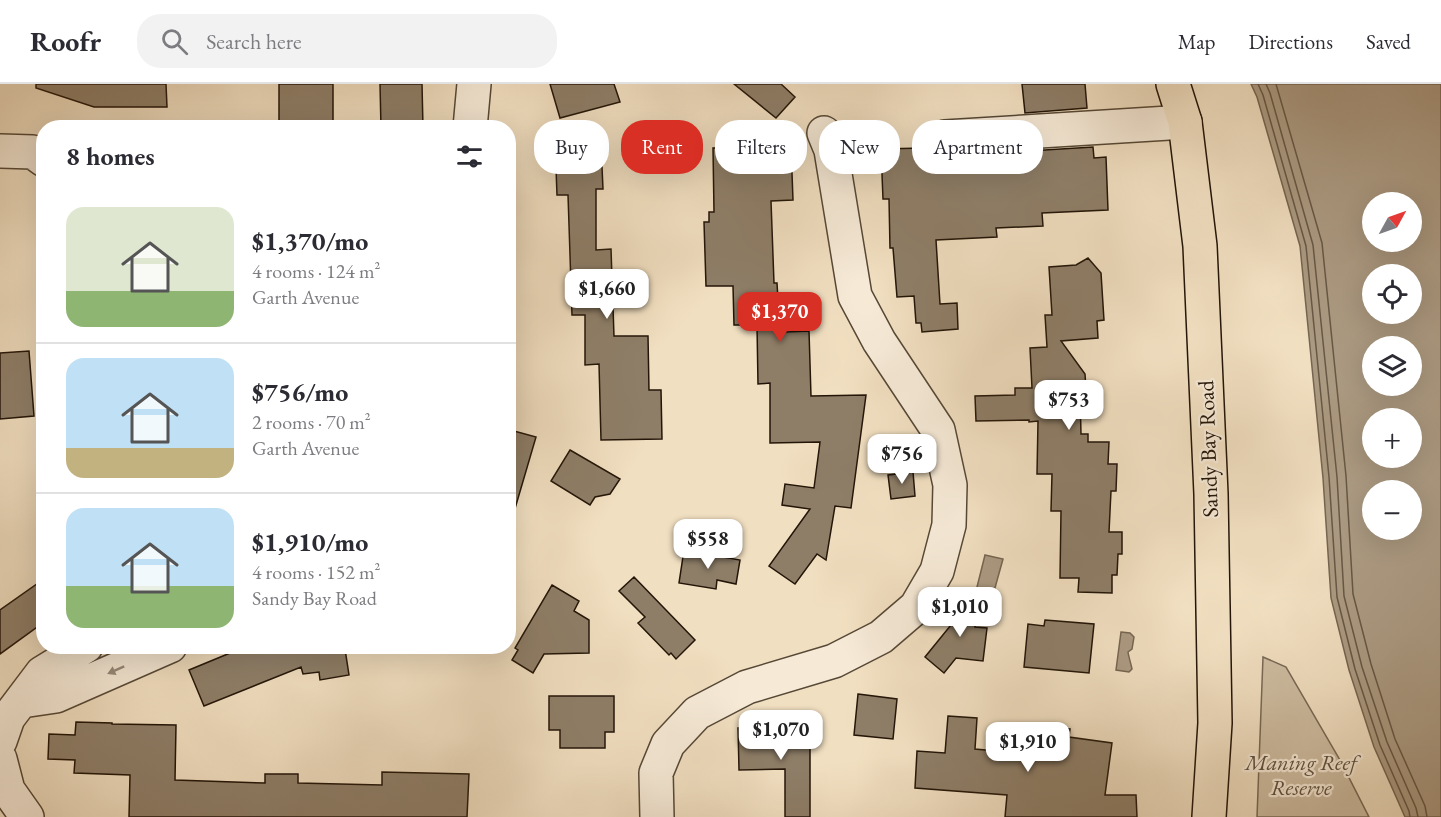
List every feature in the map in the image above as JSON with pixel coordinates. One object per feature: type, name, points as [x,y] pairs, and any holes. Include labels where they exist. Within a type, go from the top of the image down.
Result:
[{"type":"main road","name":"Sandy Bay Road","points":[[1173,84],[1185,122],[1200,246],[1211,494],[1215,723],[1209,817]]},
{"type":"street","points":[[471,120],[474,84]]},
{"type":"street","points":[[1043,131],[1185,122]]},
{"type":"street","points":[[0,151],[33,152],[36,154]]},
{"type":"street","points":[[0,174],[36,173]]},
{"type":"street","points":[[657,817],[656,773],[668,744],[697,713],[747,687],[834,661],[881,638],[916,607],[937,571],[949,525],[950,485],[938,430],[879,341],[855,296],[835,174]]},
{"type":"street","points":[[8,719],[42,673],[73,654]]},
{"type":"street","points":[[8,719],[152,654]]},
{"type":"street","points":[[0,759],[8,790],[27,817]]},
{"type":"green space","name":"Maning Reef Reserve","points":[[1263,657],[1286,667],[1340,760],[1369,817],[1257,817]]},
{"type":"water","points":[[1251,84],[1441,84],[1441,817],[1405,817],[1374,747],[1349,670],[1331,598],[1323,478],[1300,246],[1257,97]]},
{"type":"water","points":[[985,555],[1003,559],[993,595],[976,591]]},
{"type":"water","points":[[1121,632],[1130,633],[1134,637],[1132,649],[1128,652],[1132,669],[1129,672],[1116,670]]},
{"type":"building","points":[[36,84],[166,84],[167,107],[94,107],[36,88]]},
{"type":"building","points":[[279,84],[333,84],[333,120],[279,120]]},
{"type":"building","points":[[380,84],[422,84],[423,120],[381,120]]},
{"type":"building","points":[[550,84],[614,84],[620,102],[560,118]]},
{"type":"building","points":[[734,84],[781,84],[795,97],[776,118]]},
{"type":"building","points":[[1022,84],[1085,84],[1087,108],[1025,113]]},
{"type":"building","points":[[1093,147],[1094,158],[1106,157],[1108,210],[1042,213],[1043,226],[996,228],[997,237],[936,240],[940,304],[957,303],[958,329],[922,332],[921,323],[916,323],[914,296],[897,297],[893,248],[890,248],[889,199],[883,199],[882,174],[900,174],[900,149],[912,148],[912,174],[1043,174],[1043,150]]},
{"type":"building","points":[[713,148],[715,148],[715,174],[792,174],[793,200],[771,201],[774,283],[777,283],[778,300],[785,300],[786,332],[809,331],[811,396],[866,395],[851,508],[835,506],[826,560],[817,554],[795,584],[769,566],[810,509],[782,505],[785,484],[814,488],[820,442],[770,443],[770,383],[758,384],[757,325],[734,325],[733,286],[706,286],[704,222],[709,222],[709,212],[714,212]]},
{"type":"building","points":[[556,174],[602,174],[603,189],[596,189],[596,250],[611,249],[614,336],[648,336],[649,390],[661,390],[662,439],[601,440],[599,364],[585,365],[585,315],[572,315],[568,195],[557,195]]},
{"type":"building","points":[[1088,258],[1101,273],[1104,320],[1097,321],[1098,338],[1061,341],[1085,374],[1086,389],[1080,394],[1081,434],[1088,434],[1088,442],[1109,442],[1108,464],[1117,464],[1116,491],[1111,491],[1109,532],[1122,532],[1122,554],[1118,554],[1117,575],[1112,575],[1112,593],[1078,592],[1079,578],[1060,578],[1061,511],[1051,511],[1052,474],[1037,474],[1038,421],[976,421],[975,396],[1015,395],[1015,388],[1032,388],[1030,348],[1047,347],[1045,315],[1052,315],[1049,267],[1076,265]]},
{"type":"building","points":[[29,351],[34,416],[0,419],[0,353]]},
{"type":"building","points":[[516,432],[536,437],[516,505]]},
{"type":"building","points":[[570,450],[620,479],[610,494],[595,497],[590,505],[551,481]]},
{"type":"building","points":[[913,472],[915,496],[891,499],[888,475]]},
{"type":"building","points":[[684,550],[740,560],[736,584],[717,580],[716,589],[679,583]]},
{"type":"building","points":[[634,577],[695,640],[676,659],[671,653],[669,655],[638,623],[645,617],[619,591]]},
{"type":"building","points":[[36,585],[36,628],[0,654],[0,610]]},
{"type":"building","points":[[552,585],[579,601],[574,611],[589,620],[589,653],[544,654],[533,673],[512,660],[518,650],[516,646]]},
{"type":"building","points":[[954,601],[978,604],[975,627],[987,628],[983,661],[956,658],[944,673],[925,657],[951,625]]},
{"type":"building","points":[[1045,620],[1094,624],[1089,673],[1024,667],[1028,624],[1044,626]]},
{"type":"building","points":[[228,654],[346,654],[349,675],[320,680],[319,672],[303,674],[301,667],[204,706],[189,670]]},
{"type":"building","points":[[858,694],[897,699],[893,739],[854,735]]},
{"type":"building","points":[[549,696],[614,696],[614,732],[605,732],[605,748],[560,748],[560,730],[549,730]]},
{"type":"building","points":[[948,716],[977,718],[975,749],[1019,753],[1023,723],[1070,729],[1069,737],[1112,743],[1105,795],[1136,795],[1137,817],[1005,817],[1007,795],[915,788],[917,751],[945,753]]},
{"type":"building","points":[[76,722],[176,725],[175,780],[265,783],[265,774],[298,774],[298,783],[382,785],[382,772],[469,774],[467,817],[129,817],[130,775],[74,773],[75,760],[48,759],[49,734],[75,735]]},
{"type":"building","points":[[805,726],[805,738],[810,738],[810,817],[785,817],[785,769],[739,770],[738,728]]}]
